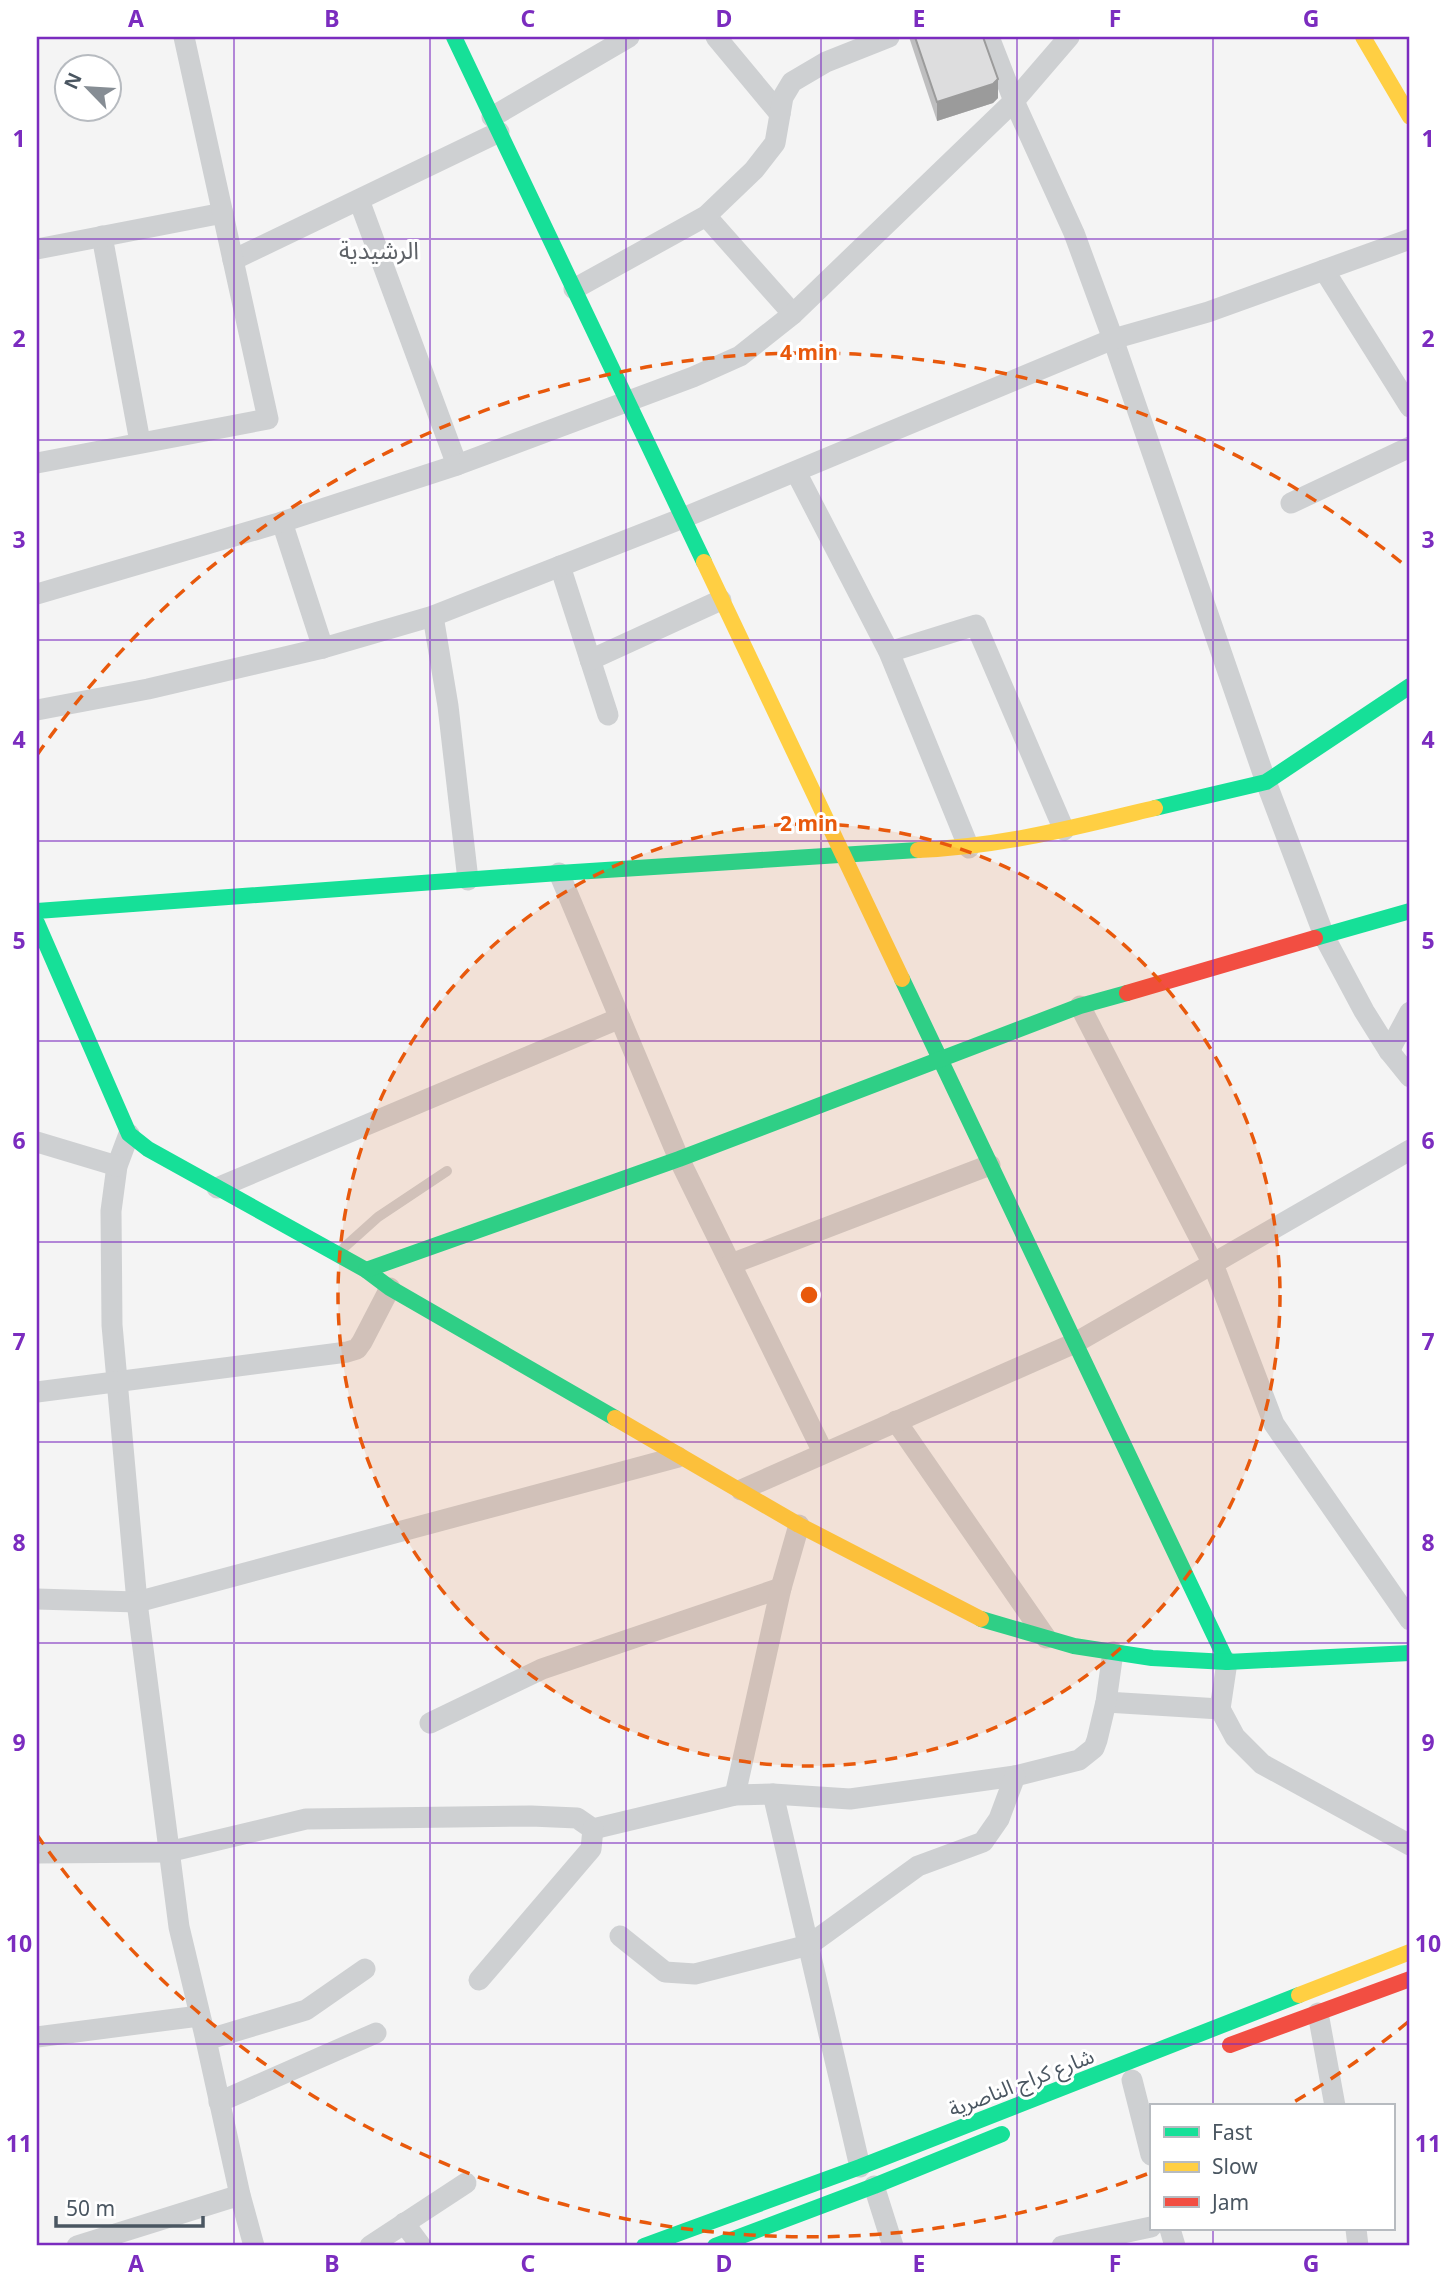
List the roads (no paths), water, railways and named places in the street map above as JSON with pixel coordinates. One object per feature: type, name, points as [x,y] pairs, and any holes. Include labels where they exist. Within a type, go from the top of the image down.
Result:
[{"type":"street","points":[[37,463],[268,419],[184,37]]},
{"type":"street","points":[[454,37],[1227,1662],[1220,1709],[1235,1737],[1262,1764],[1410,1845]]},
{"type":"street","points":[[233,260],[359,200],[495,125],[629,37]]},
{"type":"street","points":[[716,37],[780,114]]},
{"type":"street","points":[[574,289],[706,216],[754,170],[775,143],[783,97],[792,82],[826,62],[890,37]]},
{"type":"street","points":[[989,37],[1014,101],[1073,233],[1113,339],[1266,782],[1325,938],[1364,1012],[1389,1051],[1410,1077]]},
{"type":"street","points":[[37,594],[282,522],[457,465],[628,402],[740,356],[793,314],[1014,101],[1069,37]]},
{"type":"street","points":[[1363,37],[1410,117]]},
{"type":"street","points":[[359,200],[457,465]]},
{"type":"street","points":[[37,249],[223,212]]},
{"type":"street","points":[[706,216],[793,314]]},
{"type":"street","points":[[102,236],[140,442]]},
{"type":"street","points":[[37,710],[148,689],[323,648],[433,616],[796,472],[1113,339],[1208,312],[1410,239]]},
{"type":"street","points":[[1324,270],[1410,407]]},
{"type":"street","points":[[1291,503],[1410,447]]},
{"type":"street","points":[[796,472],[889,652],[969,848]]},
{"type":"street","points":[[282,522],[323,648]]},
{"type":"street","points":[[559,566],[608,715]]},
{"type":"street","points":[[590,660],[722,600]]},
{"type":"street","points":[[433,616],[448,706],[468,880]]},
{"type":"street","points":[[889,652],[976,625],[1064,830]]},
{"type":"street","points":[[37,911],[559,873],[969,848],[1064,830],[1266,782],[1410,686]]},
{"type":"street","points":[[559,873],[679,1159],[823,1452]]},
{"type":"street","points":[[366,1270],[679,1159],[1080,1006],[1325,938],[1410,911]]},
{"type":"street","points":[[37,923],[129,1134],[148,1149],[366,1270],[390,1288],[799,1525],[984,1620],[1074,1646],[1153,1658],[1227,1662],[1410,1653]]},
{"type":"street","points":[[1080,1006],[1213,1264],[1274,1424],[1410,1620]]},
{"type":"street","points":[[1389,1051],[1410,1012]]},
{"type":"street","points":[[217,1188],[620,1018]]},
{"type":"street","points":[[129,1134],[117,1166],[111,1211],[112,1325],[137,1602],[178,1927],[254,2246]]},
{"type":"street","points":[[37,1142],[117,1166]]},
{"type":"street","points":[[741,1490],[1075,1343],[1410,1150]]},
{"type":"street","points":[[731,1264],[990,1165]]},
{"type":"street","points":[[37,1392],[347,1352],[357,1349],[390,1288]]},
{"type":"street","points":[[895,1421],[1046,1638]]},
{"type":"street","points":[[37,1599],[137,1602],[678,1457]]},
{"type":"street","points":[[735,1796],[781,1588],[799,1525]]},
{"type":"street","points":[[430,1723],[542,1669],[781,1588]]},
{"type":"street","points":[[37,1853],[168,1852],[306,1819],[531,1816],[577,1818],[593,1829],[735,1796],[773,1794],[850,1799],[1014,1776],[1079,1760],[1088,1755],[1097,1740],[1113,1652]]},
{"type":"street","points":[[1106,1702],[1220,1709]]},
{"type":"street","points":[[620,1936],[665,1972],[695,1974],[809,1945],[918,1866],[983,1842],[999,1819],[1014,1776]]},
{"type":"street","points":[[773,1794],[860,2167]]},
{"type":"street","points":[[479,1980],[591,1849],[593,1829]]},
{"type":"street","name":"شارع كراج الناصرية","points":[[644,2246],[860,2167],[1410,1952]]},
{"type":"street","points":[[206,2040],[306,2010],[365,1969]]},
{"type":"street","points":[[1219,2049],[1410,1979]]},
{"type":"street","points":[[1318,2013],[1335,2104]]},
{"type":"street","points":[[37,2037],[199,2016]]},
{"type":"street","points":[[219,2102],[376,2033]]},
{"type":"street","points":[[1132,2081],[1150,2151]]},
{"type":"street","name":"شارع كراج الناصرية","points":[[715,2246],[874,2186],[1016,2128]]},
{"type":"street","points":[[370,2246],[466,2183]]},
{"type":"street","points":[[874,2186],[894,2246]]},
{"type":"street","points":[[77,2246],[240,2195]]},
{"type":"street","points":[[404,2223],[421,2246]]},
{"type":"street","points":[[1062,2246],[1150,2227]]},
{"type":"lane","points":[[337,1254],[378,1217],[447,1171]]},
{"type":"district","name":"الرشيدية","points":[[379,249]]}]
